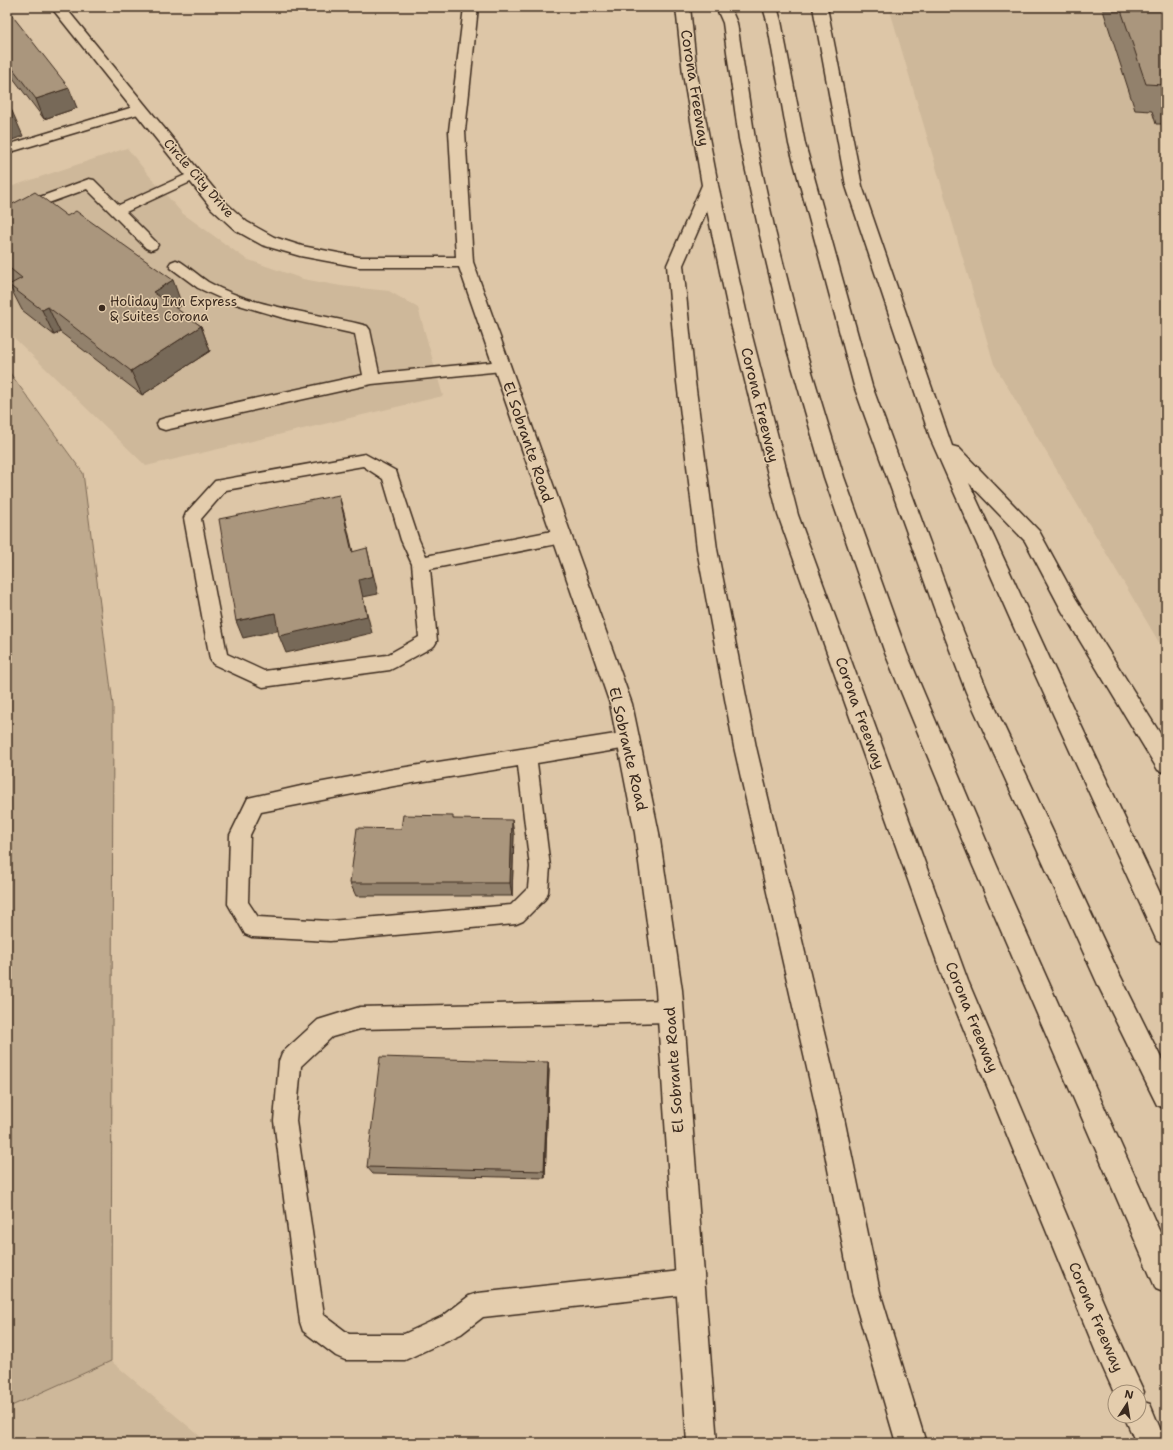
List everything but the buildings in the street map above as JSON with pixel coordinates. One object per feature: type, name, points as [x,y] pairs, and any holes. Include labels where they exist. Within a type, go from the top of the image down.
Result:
[{"type":"main road","name":"Circle City Drive","points":[[58,7],[218,205],[241,226],[268,241],[300,250],[359,262],[465,262]]},
{"type":"main road","name":"El Sobrante Road","points":[[471,7],[457,130],[465,262],[620,704],[647,833],[669,990],[702,1443]]},
{"type":"main road","name":"Corona Freeway","points":[[683,7],[690,74],[710,185],[740,324],[788,515],[956,981],[1105,1340],[1125,1384]]},
{"type":"main road","points":[[820,7],[854,186],[940,440],[1038,657],[1166,933]]},
{"type":"main road","points":[[729,12],[747,139],[767,231],[796,349],[837,485],[899,660],[985,866],[1166,1279]]},
{"type":"main road","points":[[774,12],[797,144],[863,386],[947,616],[981,699],[1108,978],[1166,1096]]},
{"type":"main road","points":[[710,185],[675,265],[686,382],[707,549],[745,747],[829,1108],[866,1292],[911,1443]]},
{"type":"main road","points":[[940,440],[1032,536],[1069,604],[1166,763]]},
{"type":"main road","points":[[1143,1424],[1152,1443]]},
{"type":"lane","points":[[7,150],[140,109]]},
{"type":"lane","points":[[117,211],[194,175]]},
{"type":"lane","points":[[7,214],[90,183],[151,245]]},
{"type":"lane","points":[[176,265],[203,285],[234,300],[287,314],[362,330],[372,379]]},
{"type":"lane","points":[[164,424],[372,379],[502,366]]},
{"type":"lane","points":[[366,460],[390,475],[410,540],[421,564],[428,641],[390,662],[263,679],[219,659],[192,518],[221,485],[366,460]]},
{"type":"lane","points":[[421,564],[562,536]]},
{"type":"lane","points":[[526,756],[540,867],[538,892],[516,914],[330,931],[252,927],[238,904],[240,835],[254,804],[334,787],[526,756],[628,740]]},
{"type":"lane","points":[[670,1011],[360,1018],[326,1028],[290,1061],[285,1121],[312,1322],[345,1347],[405,1347],[452,1325],[478,1304],[690,1282]]},
{"type":"shaded area","points":[[889,7],[1166,7],[1166,654],[994,364]]},
{"type":"shaded area","points":[[127,148],[182,213],[246,259],[303,279],[341,286],[389,291],[418,308],[443,396],[146,466],[7,331],[7,188]]},
{"type":"shaded area","points":[[7,369],[83,473],[113,705],[111,1361],[7,1408]]},
{"type":"shaded area","points":[[111,1361],[208,1443],[7,1443],[7,1408]]},
{"type":"place","name":"Holiday Inn Express & Suites Corona","points":[[102,308]]}]
